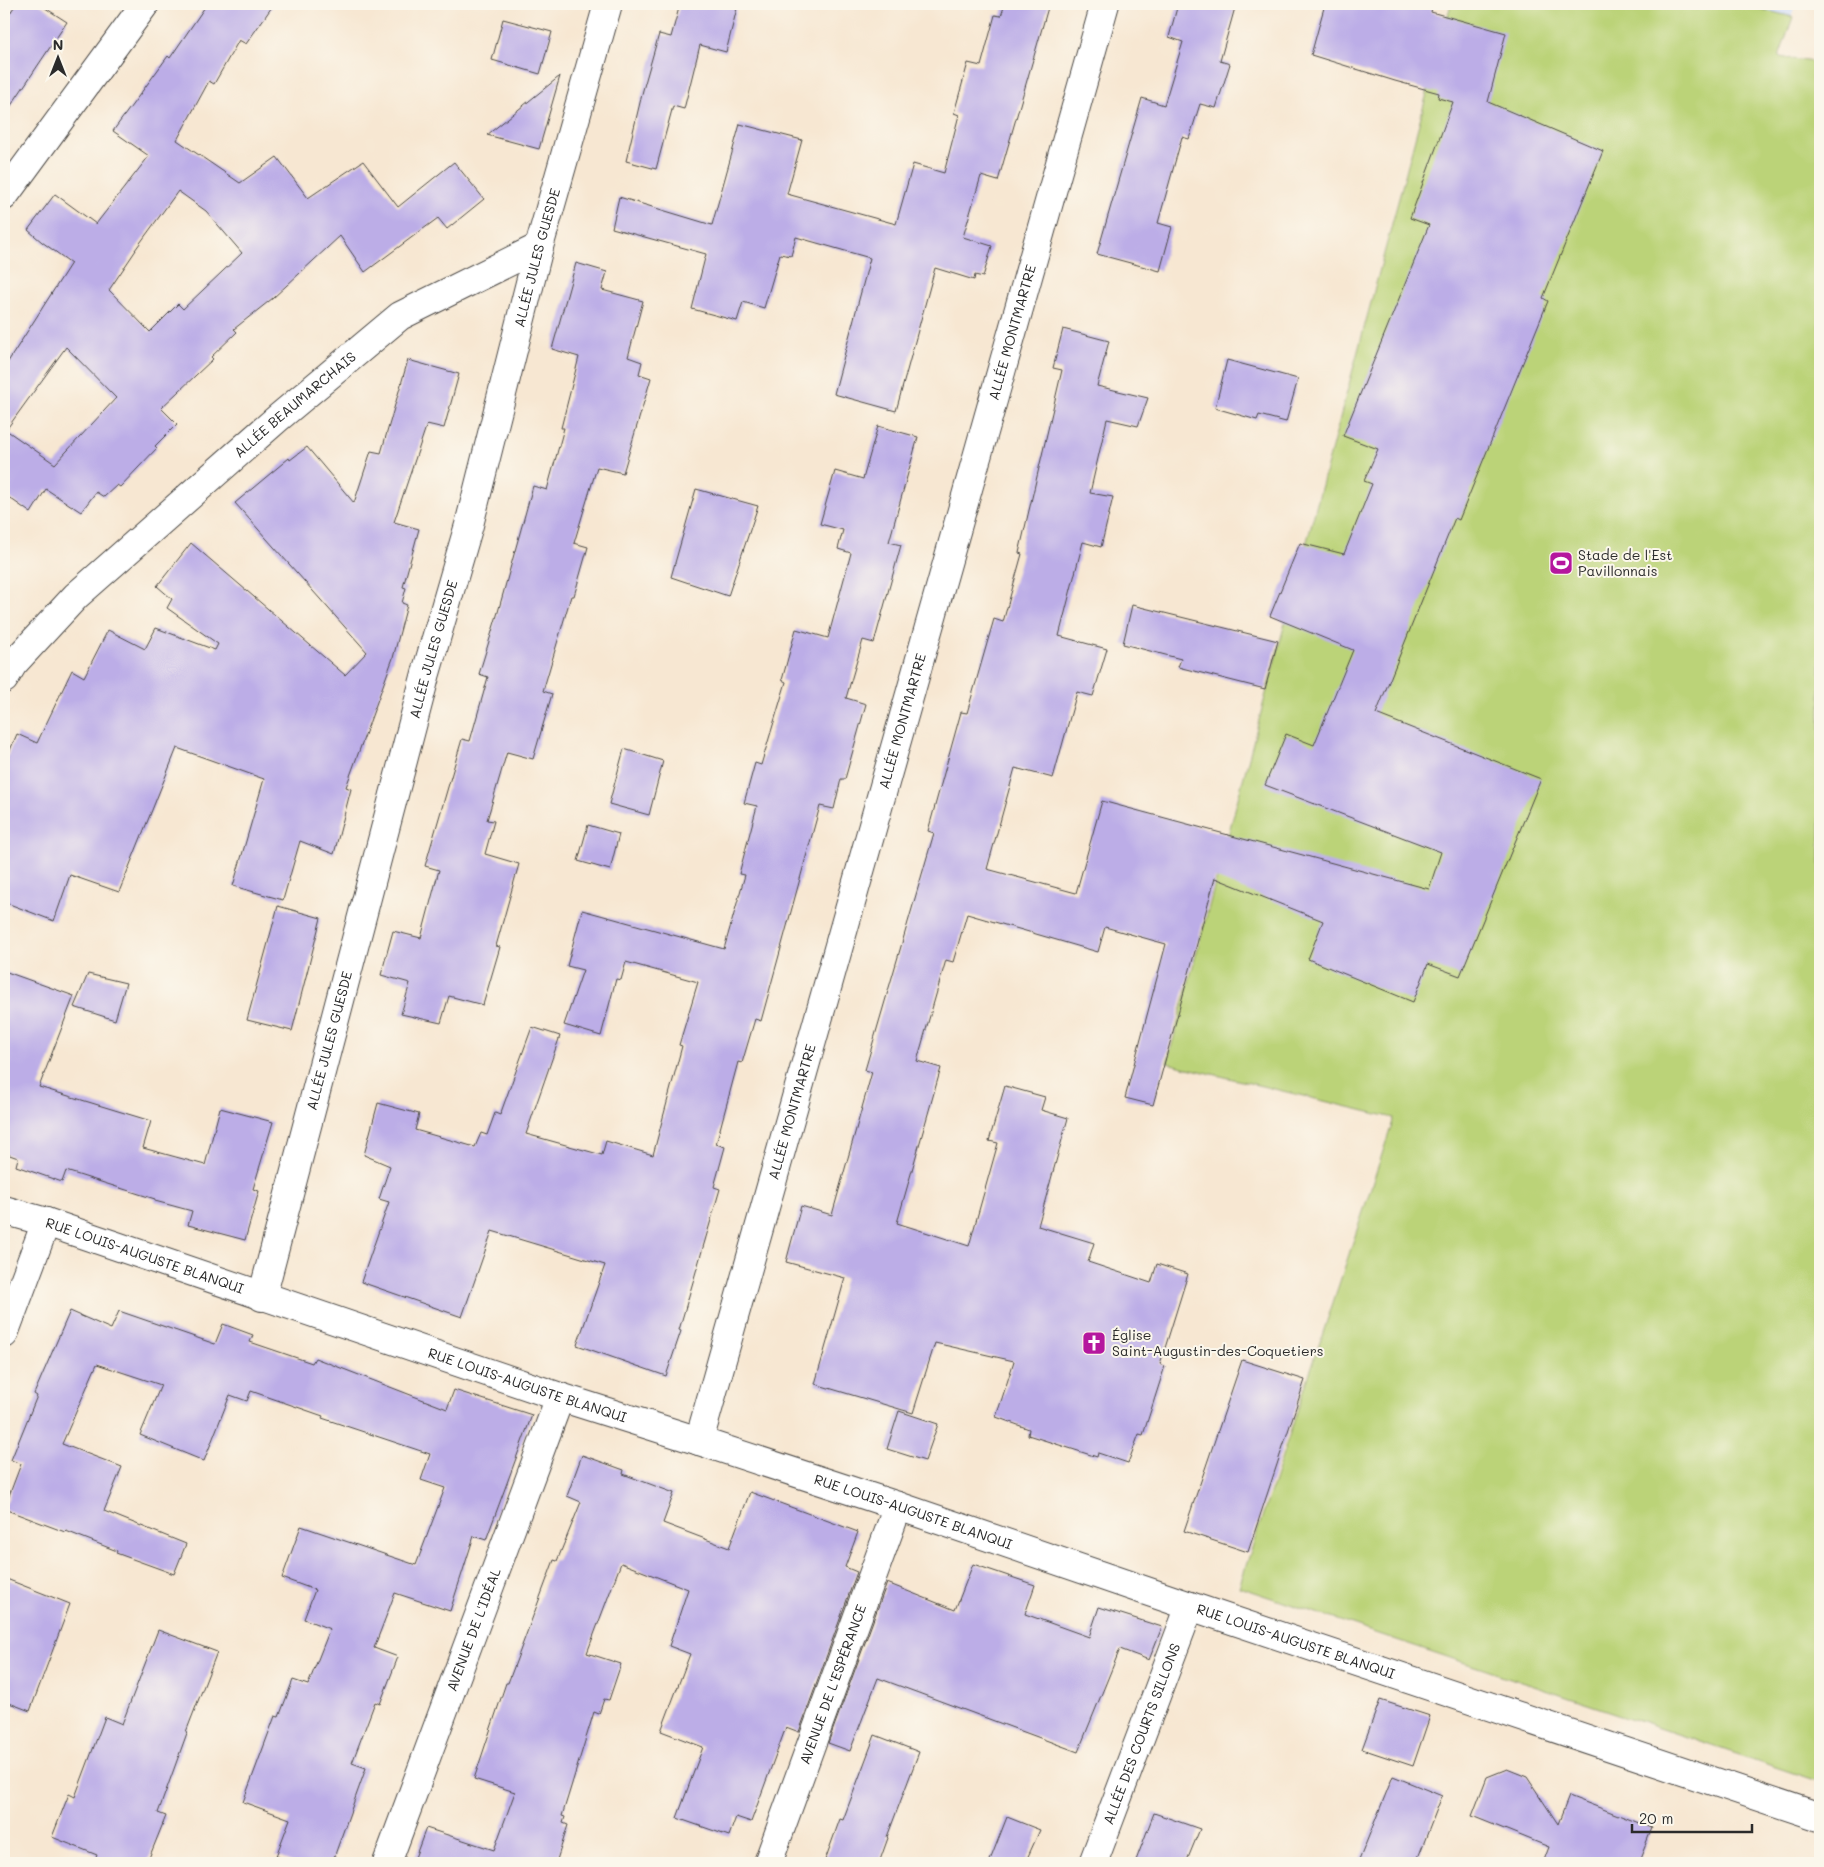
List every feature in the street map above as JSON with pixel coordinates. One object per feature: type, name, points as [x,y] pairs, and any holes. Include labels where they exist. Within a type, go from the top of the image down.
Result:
[{"type":"street","points":[[4,196],[145,4]]},
{"type":"street","name":"ALLÉE JULES GUESDE","points":[[262,1297],[426,673],[470,525],[539,247],[608,4]]},
{"type":"street","name":"ALLÉE MONTMARTRE","points":[[699,1441],[1105,4]]},
{"type":"street","name":"ALLÉE BEAUMARCHAIS","points":[[4,679],[14,664],[76,596],[278,418],[400,316],[539,247]]},
{"type":"street","name":"RUE LOUIS-AUGUSTE BLANQUI","points":[[4,1210],[46,1222],[560,1397],[898,1506],[1190,1606],[1820,1816]]},
{"type":"street","points":[[4,1334],[46,1222]]},
{"type":"street","name":"AVENUE DE L'IDÉAL","points":[[387,1863],[560,1397]]},
{"type":"street","name":"AVENUE DE L'ESPÉRANCE","points":[[768,1863],[898,1506]]},
{"type":"street","name":"ALLÉE DES COURTS SILLONS","points":[[1092,1863],[1190,1606]]},
{"type":"shaded area","points":[[1732,4],[1795,4],[1791,19]]},
{"type":"green space","name":"Stade de l'Est Pavillonnais","points":[[1451,4],[1740,4],[1793,17],[1779,57],[1820,63],[1820,1782],[1239,1587],[1394,1118],[1167,1063]]},
{"type":"building","points":[[16,4],[39,4],[67,22],[4,116],[4,22]]},
{"type":"building","points":[[207,4],[274,4],[246,44],[239,40],[214,84],[209,81],[177,140],[240,183],[277,157],[308,198],[363,161],[398,207],[454,162],[484,199],[447,229],[438,218],[365,272],[340,236],[273,298],[234,329],[237,332],[211,357],[213,359],[161,408],[177,424],[155,446],[157,448],[120,487],[117,485],[104,497],[96,492],[81,512],[46,489],[31,513],[4,494],[4,368],[71,263],[28,230],[55,194],[96,224],[149,156],[113,131],[168,56],[170,58]],"holes":[[[178,191],[206,211],[242,253],[183,309],[178,304],[150,332],[109,290],[135,250]],[[66,347],[116,398],[55,464],[6,430]]]},
{"type":"building","points":[[680,4],[738,4],[726,52],[700,45],[684,109],[673,106],[656,169],[626,161],[659,34],[671,37]]},
{"type":"building","points":[[1005,4],[1049,4],[998,181],[981,176],[963,237],[992,246],[983,277],[975,275],[974,280],[935,268],[896,411],[834,394],[870,258],[796,237],[791,256],[780,254],[764,308],[743,302],[737,321],[692,309],[706,254],[612,228],[619,197],[712,225],[740,124],[802,140],[787,194],[896,224],[913,164],[944,173],[959,115],[954,113],[968,63],[981,66],[995,15],[1001,16]]},
{"type":"building","points":[[1178,4],[1236,4],[1220,61],[1230,64],[1216,108],[1200,104],[1189,139],[1182,137],[1158,223],[1172,227],[1160,271],[1097,254],[1142,98],[1164,105],[1183,42],[1169,37]]},
{"type":"building","points":[[1325,4],[1433,4],[1431,12],[1506,33],[1488,102],[1603,151],[1543,298],[1548,301],[1459,520],[1455,518],[1376,714],[1541,779],[1460,976],[1428,964],[1413,1002],[1308,959],[1323,921],[1215,878],[1153,1105],[1125,1098],[1166,944],[1105,927],[1098,952],[967,914],[953,962],[946,960],[917,1061],[941,1068],[897,1223],[969,1246],[998,1143],[989,1141],[1005,1086],[1045,1097],[1041,1110],[1068,1118],[1038,1226],[1094,1243],[1088,1262],[1151,1283],[1157,1264],[1188,1274],[1160,1364],[1165,1366],[1143,1435],[1139,1434],[1128,1463],[1098,1453],[1097,1457],[1028,1435],[1029,1429],[996,1417],[1014,1361],[935,1343],[913,1413],[815,1384],[845,1278],[786,1262],[801,1206],[832,1215],[872,1072],[865,1070],[934,833],[928,831],[961,712],[967,713],[994,619],[1003,622],[1022,554],[1019,553],[1062,370],[1053,368],[1063,329],[1109,341],[1097,386],[1148,398],[1138,426],[1107,419],[1090,493],[1113,497],[1101,547],[1083,542],[1059,636],[1107,649],[1093,696],[1077,692],[1053,778],[1015,768],[987,869],[1076,893],[1102,801],[1429,889],[1441,852],[1265,785],[1286,734],[1314,745],[1353,650],[1270,616],[1300,543],[1344,554],[1372,484],[1364,481],[1378,449],[1343,436],[1429,225],[1410,218],[1453,102],[1438,98],[1439,93],[1311,55]]},
{"type":"building","points":[[503,19],[552,32],[540,74],[492,60]]},
{"type":"building","points":[[560,76],[539,149],[487,135]]},
{"type":"building","points":[[576,263],[607,272],[602,290],[643,301],[628,357],[642,362],[639,374],[651,378],[623,473],[597,467],[574,543],[588,547],[574,596],[571,596],[543,691],[552,694],[533,759],[507,752],[487,820],[494,821],[485,854],[519,864],[496,946],[500,947],[483,1005],[449,996],[441,1023],[401,1014],[410,983],[381,975],[393,931],[421,938],[439,870],[425,866],[462,739],[470,741],[488,677],[479,674],[533,486],[547,490],[564,428],[561,428],[579,357],[552,349]]},
{"type":"building","points":[[408,360],[459,374],[444,428],[427,424],[394,522],[419,529],[403,587],[406,588],[402,603],[407,605],[393,658],[346,787],[351,789],[334,854],[300,841],[283,900],[233,886],[264,779],[177,748],[119,892],[70,875],[54,921],[4,902],[4,764],[17,734],[37,743],[72,670],[84,677],[108,630],[145,649],[156,628],[215,650],[218,644],[167,608],[172,599],[157,586],[191,543],[345,675],[367,652],[235,503],[289,458],[290,460],[307,447],[354,503],[371,451],[381,453]]},
{"type":"building","points":[[1227,360],[1298,379],[1286,422],[1259,415],[1257,420],[1215,408]]},
{"type":"building","points":[[878,426],[918,437],[889,542],[901,545],[874,643],[863,640],[846,698],[866,704],[845,779],[841,779],[834,809],[820,806],[761,1021],[755,1019],[742,1063],[738,1062],[716,1144],[725,1147],[714,1187],[720,1189],[679,1330],[681,1331],[666,1376],[577,1345],[605,1265],[492,1231],[462,1317],[361,1282],[389,1202],[379,1199],[390,1166],[364,1155],[378,1103],[419,1114],[415,1130],[475,1147],[481,1133],[487,1135],[495,1113],[500,1115],[532,1027],[560,1036],[526,1134],[602,1155],[606,1141],[653,1155],[682,1046],[679,1045],[698,982],[626,962],[621,980],[616,979],[601,1036],[564,1025],[583,970],[567,966],[582,910],[724,949],[745,875],[739,874],[757,806],[744,803],[755,763],[761,765],[786,682],[782,680],[796,629],[828,638],[851,553],[838,549],[843,530],[820,524],[835,471],[863,479]]},
{"type":"building","points":[[696,489],[758,506],[728,596],[671,577]]},
{"type":"building","points":[[1132,605],[1278,641],[1265,689],[1178,667],[1181,659],[1123,644]]},
{"type":"building","points":[[624,749],[663,761],[649,815],[609,804]]},
{"type":"building","points":[[588,825],[619,834],[610,870],[578,861]]},
{"type":"building","points":[[278,906],[321,918],[292,1031],[247,1020]]},
{"type":"building","points":[[4,971],[74,996],[39,1087],[151,1121],[143,1148],[205,1165],[220,1108],[273,1122],[253,1189],[259,1191],[245,1240],[188,1225],[192,1211],[155,1201],[155,1199],[66,1171],[62,1182],[16,1166],[18,1158],[4,1153]]},
{"type":"building","points":[[88,974],[126,983],[115,1020],[74,1007]]},
{"type":"building","points":[[70,1311],[111,1329],[119,1311],[215,1344],[223,1324],[253,1335],[250,1342],[312,1363],[315,1358],[447,1409],[454,1390],[532,1415],[486,1540],[474,1536],[450,1611],[395,1593],[374,1648],[398,1657],[380,1704],[375,1702],[352,1763],[366,1768],[332,1863],[294,1863],[276,1856],[290,1819],[243,1802],[275,1716],[279,1717],[293,1680],[308,1685],[330,1629],[304,1619],[315,1590],[282,1578],[301,1526],[416,1565],[445,1488],[421,1480],[430,1454],[322,1418],[323,1416],[251,1391],[247,1401],[230,1395],[204,1461],[140,1435],[161,1385],[97,1364],[62,1444],[122,1467],[104,1511],[186,1544],[174,1574],[116,1553],[117,1551],[66,1531],[4,1509],[21,1464],[11,1460],[37,1396],[34,1394]]},
{"type":"building","points":[[1242,1360],[1305,1380],[1248,1552],[1184,1531]]},
{"type":"building","points":[[899,1411],[938,1424],[925,1461],[887,1449]]},
{"type":"building","points":[[582,1455],[624,1470],[623,1474],[674,1493],[663,1523],[729,1548],[750,1492],[858,1532],[845,1567],[857,1572],[799,1732],[786,1727],[751,1822],[736,1817],[729,1836],[677,1818],[703,1747],[661,1731],[690,1654],[669,1646],[688,1589],[621,1563],[587,1653],[621,1664],[609,1700],[604,1699],[599,1714],[594,1712],[562,1816],[565,1817],[563,1823],[568,1825],[556,1863],[413,1863],[426,1828],[494,1850],[515,1792],[474,1779],[506,1683],[508,1683],[554,1560],[557,1561],[581,1502],[567,1496]]},
{"type":"building","points":[[973,1564],[1035,1585],[1025,1614],[1089,1637],[1099,1607],[1162,1627],[1149,1660],[1120,1649],[1078,1752],[878,1678],[850,1751],[828,1743],[887,1583],[955,1610]]},
{"type":"building","points":[[4,1578],[70,1604],[30,1711],[4,1701]]},
{"type":"building","points":[[158,1630],[217,1652],[186,1732],[158,1813],[166,1816],[147,1863],[94,1863],[97,1855],[52,1837],[69,1794],[75,1797],[105,1717],[122,1724]]},
{"type":"building","points":[[1380,1700],[1430,1716],[1413,1766],[1362,1749]]},
{"type":"building","points":[[875,1735],[919,1752],[879,1863],[824,1863],[840,1819],[843,1820]]},
{"type":"building","points":[[1507,1769],[1527,1777],[1558,1824],[1569,1796],[1652,1828],[1638,1863],[1543,1863],[1549,1847],[1472,1816],[1487,1777]]},
{"type":"building","points":[[1393,1776],[1442,1796],[1416,1863],[1358,1863]]},
{"type":"building","points":[[1154,1813],[1200,1829],[1186,1863],[1135,1863]]},
{"type":"building","points":[[1007,1817],[1040,1830],[1025,1863],[989,1863]]},
{"type":"place","name":"Stade de l'Est Pavillonnais","points":[[1561,563]]},
{"type":"place","name":"Église Saint-Augustin-des-Coquetiers","points":[[1094,1343]]}]
